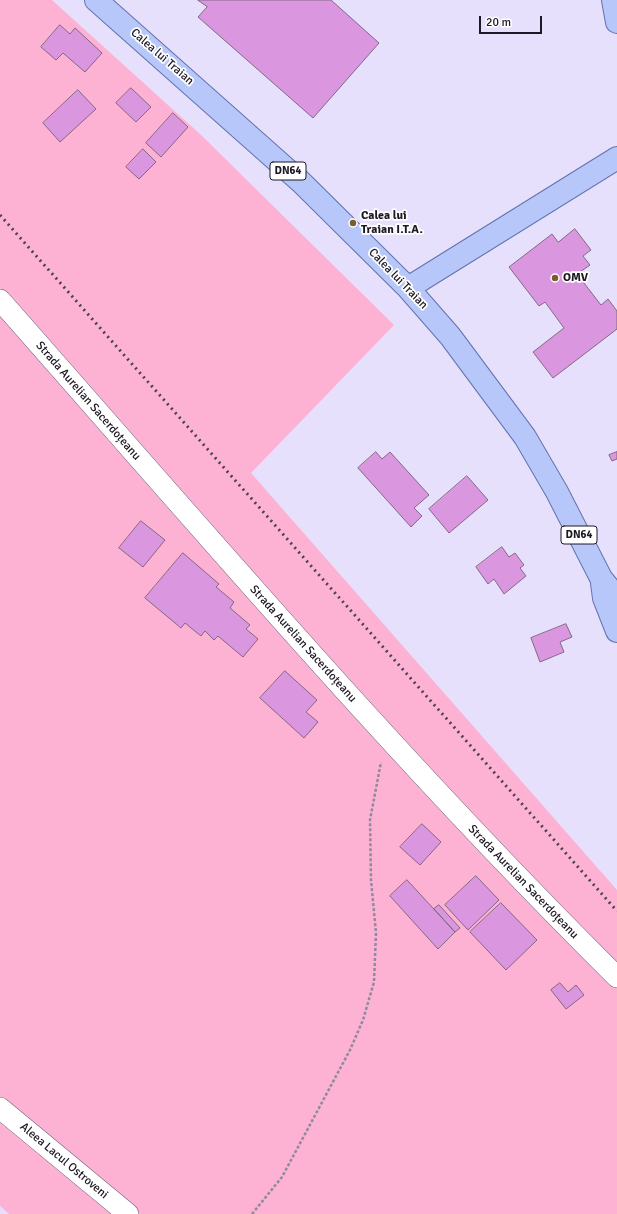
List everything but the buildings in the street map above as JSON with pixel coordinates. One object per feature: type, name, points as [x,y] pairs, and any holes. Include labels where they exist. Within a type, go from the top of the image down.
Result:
[{"type":"main road","name":"Calea lui Traian","points":[[96,0],[301,182],[408,288],[450,336],[525,437],[557,492],[601,578],[617,598]]},
{"type":"main road","points":[[613,0],[617,22]]},
{"type":"main road","points":[[408,288],[617,158]]},
{"type":"main road","name":"Calea lui Traian","points":[[601,578],[604,598],[617,631]]},
{"type":"street","name":"Strada Aurelian Sacerdoțeanu","points":[[0,300],[308,651],[494,853],[617,977]]},
{"type":"street","name":"Aleea Lacul Ostroveni","points":[[0,1108],[128,1214]]},
{"type":"path","points":[[252,1214],[282,1177],[350,1050],[363,1020],[374,982],[375,947],[371,880],[370,820],[376,783],[388,737]]},
{"type":"shaded area","points":[[0,0],[52,0],[200,134],[394,325],[251,473],[617,890],[617,1214],[9,1214],[0,1206]]},
{"type":"railway","points":[[0,215],[617,911]]},
{"type":"place","name":"Calea lui Traian I.T.A.","points":[[353,223]]},
{"type":"place","name":"OMV","points":[[555,278]]}]
